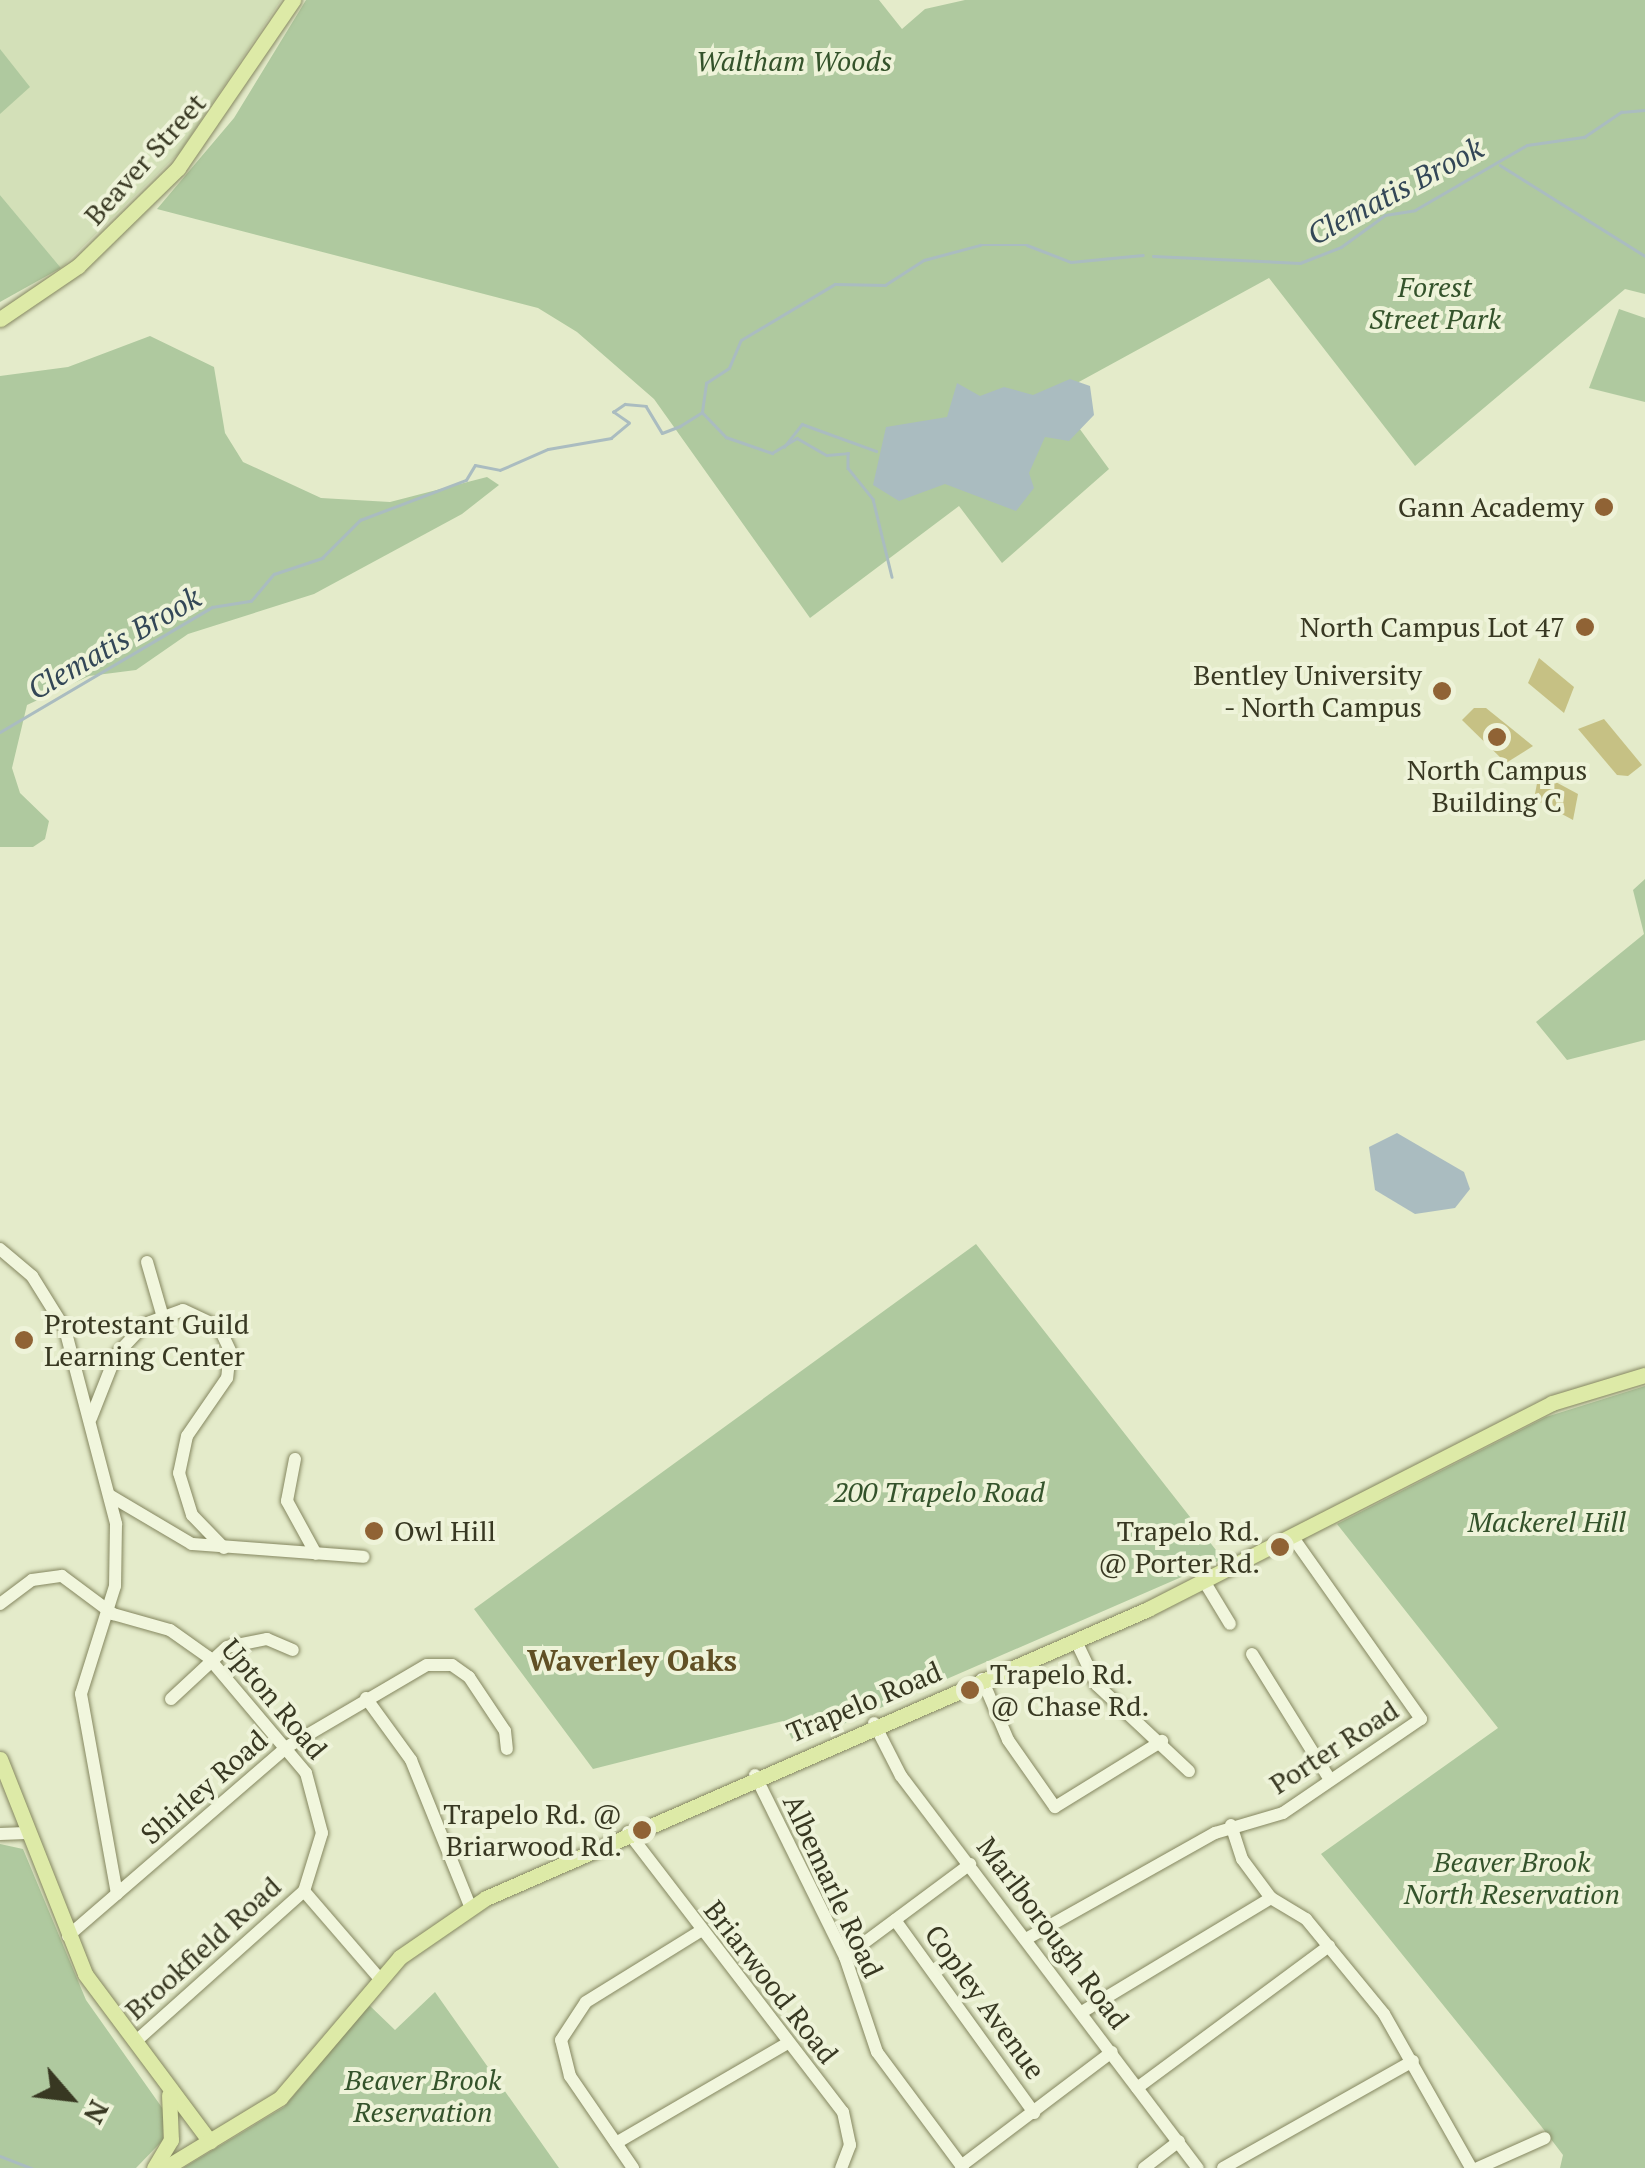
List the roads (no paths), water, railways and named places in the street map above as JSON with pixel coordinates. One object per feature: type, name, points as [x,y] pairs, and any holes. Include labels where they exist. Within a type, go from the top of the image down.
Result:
[{"type":"main road","name":"Beaver Street","points":[[0,320],[69,273],[159,189],[234,97],[293,0]]},
{"type":"main road","name":"Trapelo Road","points":[[166,2168],[280,2098],[379,1978],[470,1906],[755,1774],[1076,1640],[1204,1581],[1537,1410],[1645,1375]]},
{"type":"main road","points":[[0,1758],[68,1936],[135,2042],[210,2142]]},
{"type":"main road","points":[[154,2168],[174,2128],[162,2078]]},
{"type":"street","points":[[0,1248],[55,1306],[91,1418],[110,1494],[117,1569],[81,1694],[117,1894]]},
{"type":"street","points":[[146,1262],[162,1314]]},
{"type":"street","points":[[91,1418],[116,1355],[162,1314],[205,1316],[228,1343],[227,1378],[187,1436],[179,1473],[192,1514],[224,1548]]},
{"type":"street","points":[[295,1459],[286,1501],[316,1554]]},
{"type":"street","points":[[110,1494],[178,1540],[224,1548],[364,1557]]},
{"type":"street","name":"Porter Road","points":[[1026,1939],[1231,1825],[1283,1813],[1421,1719],[1292,1536]]},
{"type":"street","name":"Upton Road","points":[[0,1604],[52,1575],[79,1585],[107,1610],[170,1630],[208,1657],[287,1747],[315,1792],[322,1822],[304,1891]]},
{"type":"street","points":[[1204,1581],[1230,1624]]},
{"type":"street","points":[[170,1699],[208,1657],[258,1639],[292,1650]]},
{"type":"street","points":[[1076,1640],[1096,1686],[1162,1741],[1189,1771]]},
{"type":"street","points":[[1252,1654],[1330,1780]]},
{"type":"street","name":"Shirley Road","points":[[68,1936],[287,1747],[427,1665],[452,1665],[476,1685],[505,1731],[506,1749]]},
{"type":"street","points":[[982,1679],[1008,1740],[1054,1807],[1162,1741]]},
{"type":"street","points":[[366,1698],[410,1760],[470,1906]]},
{"type":"street","name":"Marlborough Road","points":[[874,1724],[901,1776],[1198,2168]]},
{"type":"street","name":"Albemarle Road","points":[[755,1774],[846,1957],[877,2052],[962,2167]]},
{"type":"street","points":[[1231,1825],[1242,1859],[1270,1898],[1296,1909],[1329,1946],[1413,2061],[1475,2168],[1545,2138]]},
{"type":"street","name":"Briarwood Road","points":[[628,1832],[700,1932],[847,2120],[850,2146],[841,2168]]},
{"type":"street","points":[[0,1834],[26,1833]]},
{"type":"street","points":[[846,1957],[970,1864]]},
{"type":"street","points":[[304,1891],[379,1978]]},
{"type":"street","name":"Brookfield Road","points":[[135,2042],[304,1891]]},
{"type":"street","points":[[1082,2012],[1270,1898]]},
{"type":"street","name":"Copley Avenue","points":[[895,1920],[1034,2113]]},
{"type":"street","points":[[633,2168],[563,2064],[565,2028],[586,2002],[700,1932]]},
{"type":"street","points":[[1138,2088],[1329,1946]]},
{"type":"street","points":[[616,2143],[786,2044]]},
{"type":"street","points":[[962,2167],[1112,2052]]},
{"type":"street","points":[[1223,2168],[1413,2061]]},
{"type":"street","points":[[1144,2168],[1179,2141]]},
{"type":"waterway","name":"Clematis Brook","points":[[1153,256],[1300,263],[1341,247],[1385,215],[1415,210],[1527,145],[1584,137],[1621,112],[1645,110]]},
{"type":"waterway","points":[[1500,165],[1645,256]]},
{"type":"waterway","name":"Clematis Brook","points":[[0,732],[212,607],[251,601],[274,574],[322,558],[360,520],[466,480],[475,465],[500,470],[548,449],[611,438],[629,423],[613,412],[625,404],[646,406],[662,433],[680,426],[702,412],[706,383],[729,368],[741,340],[835,284],[885,285],[924,260],[980,245],[1027,245],[1071,262],[1143,255]]},
{"type":"waterway","points":[[702,412],[726,437],[772,453],[797,438],[827,455],[848,453],[848,468],[873,499],[892,577]]},
{"type":"waterway","points":[[784,447],[802,424],[876,451]]},
{"type":"waterway","points":[[0,2156],[32,2168]]},
{"type":"place","name":"Gann Academy","points":[[1604,507]]},
{"type":"place","name":"North Campus Lot 47","points":[[1585,627]]},
{"type":"place","name":"Bentley University - North Campus","points":[[1442,691]]},
{"type":"place","name":"North Campus Building C","points":[[1497,737]]},
{"type":"place","name":"Protestant Guild Learning Center","points":[[24,1340]]},
{"type":"place","name":"Owl Hill","points":[[374,1531]]},
{"type":"place","name":"Trapelo Rd. @ Porter Rd.","points":[[1280,1547]]},
{"type":"place","name":"Trapelo Rd. @ Chase Rd.","points":[[970,1690]]},
{"type":"place","name":"Trapelo Rd. @ Briarwood Rd.","points":[[642,1830]]},
{"type":"district","name":"Waverley Oaks","points":[[632,1660]]},
{"type":"park label","name":"Waltham Woods","points":[[794,61]]},
{"type":"park label","name":"Forest Street Park","points":[[1435,303]]},
{"type":"park label","name":"200 Trapelo Road","points":[[939,1492]]},
{"type":"park label","name":"Mackerel Hill","points":[[1547,1522]]},
{"type":"park label","name":"Beaver Brook North Reservation","points":[[1512,1878]]},
{"type":"park label","name":"Beaver Brook Reservation","points":[[423,2096]]}]
